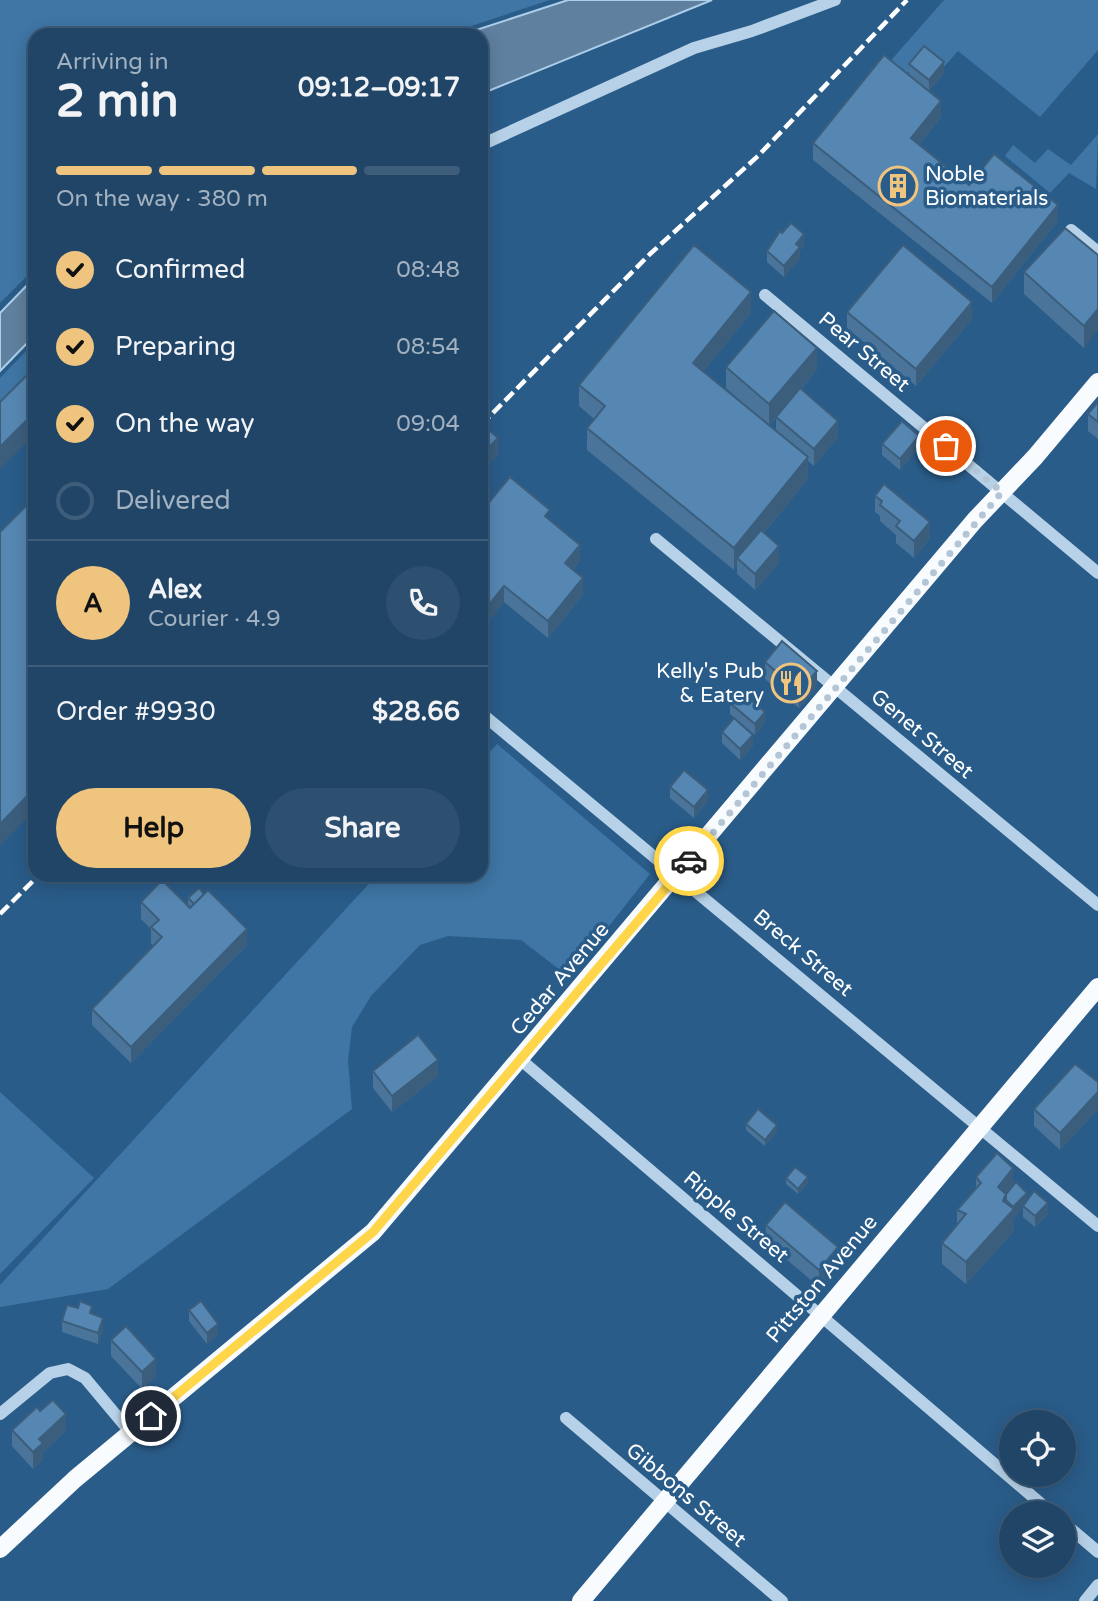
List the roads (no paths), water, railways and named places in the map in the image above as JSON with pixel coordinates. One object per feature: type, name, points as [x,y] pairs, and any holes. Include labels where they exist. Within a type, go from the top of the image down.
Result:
[{"type":"main road","name":"Cedar Avenue","points":[[0,1549],[54,1497],[373,1232],[835,686],[1098,382]]},
{"type":"main road","name":"Pittston Avenue","points":[[581,1601],[1098,987]]},
{"type":"street","points":[[488,142],[694,48],[752,31],[835,0]]},
{"type":"street","points":[[1071,230],[1098,252]]},
{"type":"street","name":"Pear Street","points":[[765,295],[1098,573]]},
{"type":"street","name":"Genet Street","points":[[656,539],[1098,905]]},
{"type":"street","name":"Breck Street","points":[[488,719],[1098,1226]]},
{"type":"street","name":"Ripple Street","points":[[520,1060],[1038,1501]]},
{"type":"street","points":[[0,1414],[50,1373],[68,1369],[85,1378],[131,1433]]},
{"type":"street","name":"Gibbons Street","points":[[566,1419],[782,1601]]},
{"type":"street","points":[[1076,1533],[1098,1552]]},
{"type":"street","points":[[1085,1601],[1098,1585]]},
{"type":"railway","points":[[488,418],[650,254],[758,156],[907,0]]},
{"type":"railway","points":[[0,914],[32,882]]},
{"type":"place","name":"Noble Biomaterials","points":[[898,186]]},
{"type":"place","name":"Kelly's Pub & Eatery","points":[[791,683]]}]
